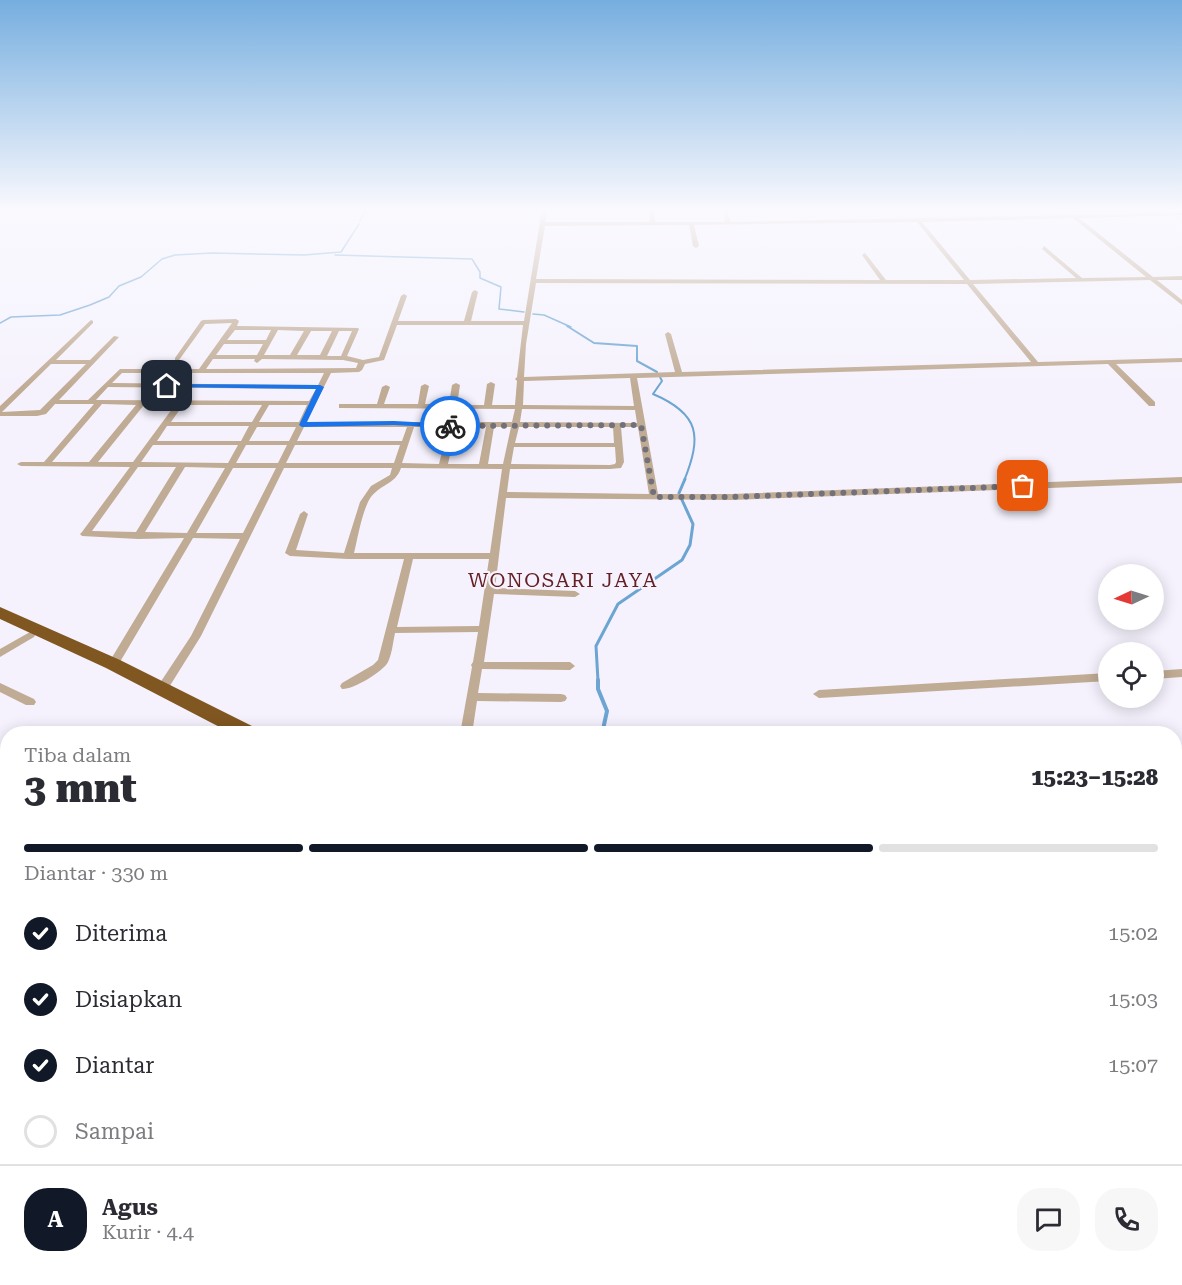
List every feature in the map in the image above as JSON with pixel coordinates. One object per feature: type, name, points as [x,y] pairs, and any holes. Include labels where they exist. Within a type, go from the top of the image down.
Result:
[{"type":"highway","points":[[0,612],[113,664],[235,726]]},
{"type":"highway","points":[[0,622],[155,695],[212,726]]},
{"type":"street","points":[[467,726],[490,591],[506,467],[519,408],[519,379],[536,269]]},
{"type":"street","points":[[875,269],[884,282]]},
{"type":"street","points":[[959,269],[1035,363]]},
{"type":"street","points":[[1068,269],[1080,279]]},
{"type":"street","points":[[1139,269],[1182,303]]},
{"type":"street","points":[[534,281],[970,282],[1182,278]]},
{"type":"street","points":[[466,323],[475,292]]},
{"type":"street","points":[[211,357],[344,358],[362,362],[382,358],[404,296]]},
{"type":"street","points":[[177,359],[203,322],[236,321],[152,444],[86,534],[245,536]]},
{"type":"street","points":[[0,412],[91,322]]},
{"type":"street","points":[[395,322],[526,323]]},
{"type":"street","points":[[233,328],[356,329],[344,358]]},
{"type":"street","points":[[250,371],[276,328]]},
{"type":"street","points":[[292,357],[309,328]]},
{"type":"street","points":[[322,358],[337,328]]},
{"type":"street","points":[[668,334],[679,375]]},
{"type":"street","points":[[0,412],[40,413],[116,337]]},
{"type":"street","points":[[222,342],[268,342]]},
{"type":"street","points":[[519,379],[1182,360]]},
{"type":"street","points":[[50,362],[92,362]]},
{"type":"street","points":[[91,401],[120,371],[356,372],[362,362]]},
{"type":"street","points":[[1110,362],[1152,404]]},
{"type":"street","points":[[162,689],[196,636],[329,371]]},
{"type":"street","points":[[633,377],[654,497]]},
{"type":"street","points":[[488,406],[490,384]]},
{"type":"street","points":[[106,385],[320,387]]},
{"type":"street","points":[[453,406],[456,385]]},
{"type":"street","points":[[245,402],[254,386]]},
{"type":"street","points":[[348,556],[364,502],[374,488],[394,476],[405,443],[423,406],[425,386]]},
{"type":"street","points":[[381,406],[386,387]]},
{"type":"street","points":[[46,464],[101,401]]},
{"type":"street","points":[[53,402],[312,403]]},
{"type":"street","points":[[92,464],[142,402]]},
{"type":"street","points":[[113,664],[267,402]]},
{"type":"street","points":[[342,406],[638,408]]},
{"type":"street","points":[[164,424],[641,425]]},
{"type":"street","points":[[21,464],[280,467],[618,466],[620,462],[617,425]]},
{"type":"street","points":[[443,466],[452,426]]},
{"type":"street","points":[[483,467],[490,426]]},
{"type":"street","points":[[152,444],[405,443]]},
{"type":"street","points":[[510,445],[618,445]]},
{"type":"street","points":[[138,536],[182,465]]},
{"type":"street","points":[[502,495],[732,497],[1182,480]]},
{"type":"street","points":[[304,514],[290,553],[348,556],[494,556]]},
{"type":"street","points":[[346,686],[377,668],[383,661],[409,556]]},
{"type":"street","points":[[490,591],[575,594]]},
{"type":"street","points":[[391,630],[482,629]]},
{"type":"street","points":[[0,654],[30,635]]},
{"type":"street","points":[[476,665],[570,666]]},
{"type":"street","points":[[1164,674],[1182,673]]},
{"type":"street","points":[[819,694],[1098,678]]},
{"type":"street","points":[[0,687],[30,702]]},
{"type":"street","points":[[472,697],[561,698]]},
{"type":"waterway","points":[[0,323],[11,317],[60,315],[90,305],[109,297],[119,286],[141,277],[150,269]]},
{"type":"waterway","points":[[478,269],[480,278],[501,287],[499,309],[524,312]]},
{"type":"waterway","points":[[533,314],[544,315],[571,327]]},
{"type":"waterway","points":[[567,326],[594,343],[637,346],[637,361],[657,372]]},
{"type":"waterway","points":[[660,377],[662,381],[653,394],[680,410],[688,418],[693,428],[693,451],[684,481]]},
{"type":"waterway","points":[[679,493],[685,479]]},
{"type":"waterway","points":[[598,681],[596,646],[618,604],[682,560],[690,545],[693,524],[682,500]]},
{"type":"waterway","points":[[598,681],[598,689],[607,711],[604,726]]},
{"type":"way so far","points":[[450,426],[641,425],[654,497],[732,497],[1023,486]]},
{"type":"district","name":"WONOSARI JAYA","points":[[563,580]]},
{"type":"route","points":[[167,386],[320,387],[302,425],[394,423],[450,426]]}]
